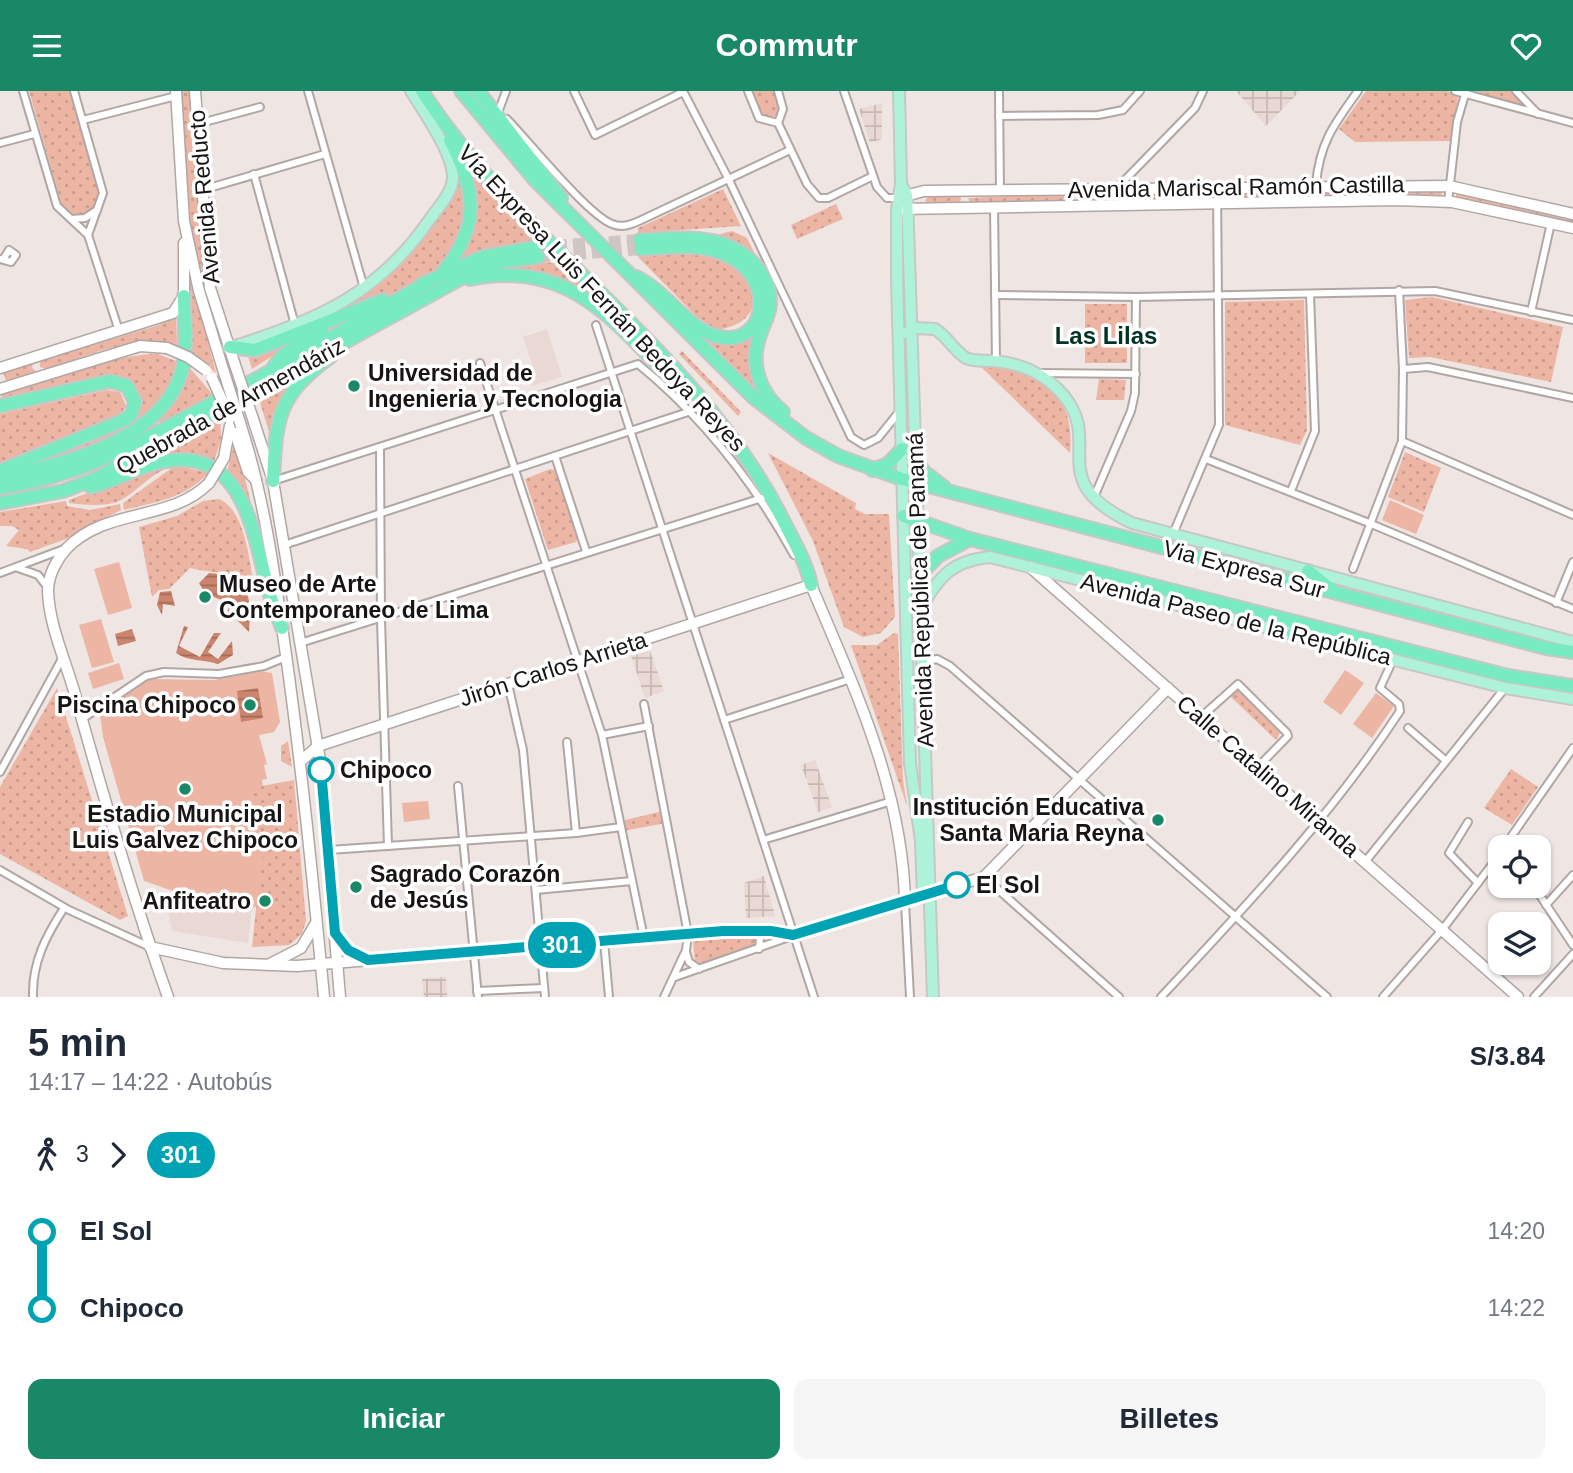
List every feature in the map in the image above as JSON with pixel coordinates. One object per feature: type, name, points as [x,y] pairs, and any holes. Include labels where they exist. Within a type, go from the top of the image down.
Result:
[{"type":"highway","name":"Vía Expresa Luis Fernán Bedoya Reyes","points":[[422,91],[440,118],[492,181],[677,373],[746,453],[773,499],[807,570],[811,585]]},
{"type":"highway","name":"Vía Expresa Luis Fernán Bedoya Reyes","points":[[461,91],[500,141],[576,221],[754,398],[806,438],[838,456],[870,470],[902,479]]},
{"type":"highway","points":[[480,91],[500,104],[576,221]]},
{"type":"highway","points":[[439,280],[465,237],[471,205],[465,169],[440,118]]},
{"type":"highway","points":[[626,272],[662,292],[693,322],[711,334],[723,337],[739,335],[758,317],[762,299],[758,286],[746,268],[733,258],[701,248],[640,245],[711,240],[731,247],[753,263],[766,282],[770,297],[769,312],[755,352],[762,388],[773,404],[838,456]]},
{"type":"highway","points":[[230,347],[255,350],[439,280],[482,257],[538,252]]},
{"type":"highway","points":[[439,280],[525,275],[552,281],[587,298],[746,453]]},
{"type":"highway","name":"Quebrada de Armendáriz","points":[[0,503],[77,486],[271,377],[366,317],[439,280]]},
{"type":"highway","name":"Quebrada de Armendáriz","points":[[0,488],[38,482],[104,461],[364,333],[439,280]]},
{"type":"highway","points":[[0,478],[80,456],[131,432],[162,411],[172,396],[183,365],[184,296]]},
{"type":"highway","points":[[271,377],[281,383],[295,378],[364,333]]},
{"type":"highway","points":[[273,481],[279,413],[299,385],[327,359]]},
{"type":"highway","points":[[0,406],[110,381],[127,386],[135,402],[131,415],[122,421],[0,471]]},
{"type":"highway","points":[[870,470],[888,464],[902,449]]},
{"type":"highway","points":[[916,458],[923,471],[950,491]]},
{"type":"highway","points":[[77,486],[99,485],[162,461],[199,464],[222,476],[243,500],[252,519],[268,589],[282,628]]},
{"type":"highway","name":"Via Expresa Sur","points":[[902,479],[1339,595],[1546,648],[1573,652]]},
{"type":"highway","name":"Via Expresa Sur","points":[[904,516],[970,539],[1508,676],[1573,686]]},
{"type":"highway","points":[[920,575],[938,556],[970,539]]},
{"type":"highway","points":[[1308,571],[1339,595]]},
{"type":"highway","points":[[1293,634],[1331,631]]},
{"type":"main road","name":"Avenida Reducto","points":[[195,91],[210,288],[273,481],[318,745],[340,997]]},
{"type":"main road","points":[[230,347],[296,327],[331,311],[365,289],[403,254],[426,225],[449,190],[453,174],[446,155],[411,91]]},
{"type":"main road","name":"Avenida República de Panamá","points":[[899,91],[901,184],[911,329],[917,483],[927,895],[933,997]]},
{"type":"main road","name":"Avenida Reducto","points":[[176,94],[184,221],[198,291],[222,366],[235,432],[259,483],[301,761],[324,997]]},
{"type":"main road","name":"Avenida Mariscal Ramón Castilla","points":[[902,203],[924,191],[1316,185],[1449,186],[1573,214]]},
{"type":"main road","points":[[1070,190],[1071,206]]},
{"type":"main road","points":[[965,191],[965,208]]},
{"type":"main road","name":"Avenida Mariscal Ramón Castilla","points":[[902,203],[965,208],[1448,202],[1573,228]]},
{"type":"main road","name":"Avenida República de Panamá","points":[[902,203],[899,341],[910,763],[927,895]]},
{"type":"main road","points":[[0,368],[173,313],[184,296],[184,221]]},
{"type":"main road","points":[[899,341],[911,329],[934,329],[967,358],[996,361],[1037,373],[1052,384],[1073,409],[1078,426],[1079,475],[1093,498],[1132,523],[1573,642]]},
{"type":"main road","points":[[0,389],[140,346],[167,348],[188,357],[209,374],[235,432],[224,459],[209,483],[193,497],[174,506],[107,522],[68,548],[55,565],[48,589],[82,719],[150,947],[168,997]]},
{"type":"main road","points":[[41,355],[37,368],[49,374]]},
{"type":"main road","name":"Calle Catalino Miranda","points":[[1023,552],[1029,566],[1518,997]]},
{"type":"main road","name":"Avenida Paseo de la República","points":[[920,609],[939,581],[960,562],[990,557],[1504,688],[1573,699]]},
{"type":"main road","points":[[811,585],[851,679],[893,800],[900,839],[905,903]]},
{"type":"main road","name":"Jirón Carlos Arrieta","points":[[301,761],[318,745],[811,585]]},
{"type":"main road","points":[[150,947],[203,960],[263,967],[321,965],[752,930],[793,935],[984,877],[1168,688]]},
{"type":"main road","points":[[316,897],[321,903],[327,903],[332,889]]},
{"type":"main road","points":[[263,967],[301,948],[318,919]]},
{"type":"main road","points":[[335,933],[348,950],[368,960]]},
{"type":"street","points":[[23,91],[57,206],[88,235],[119,331]]},
{"type":"street","points":[[74,91],[103,193],[88,235]]},
{"type":"street","points":[[308,91],[365,289]]},
{"type":"street","points":[[480,91],[500,104],[601,218],[614,225],[626,226],[639,221],[790,150]]},
{"type":"street","points":[[574,91],[595,135],[683,91],[728,178],[851,437],[864,445],[873,442],[901,409]]},
{"type":"street","points":[[748,91],[759,118],[778,123]]},
{"type":"street","points":[[778,91],[783,109],[778,123],[807,184],[819,198],[828,198],[873,176]]},
{"type":"street","points":[[844,91],[873,176],[883,196],[902,203]]},
{"type":"street","points":[[999,91],[1000,191]]},
{"type":"street","points":[[999,116],[1098,115],[1123,110],[1140,91]]},
{"type":"street","points":[[1116,189],[1195,108],[1203,91]]},
{"type":"street","points":[[1316,185],[1319,154],[1324,140],[1358,91]]},
{"type":"street","points":[[1455,91],[1539,116],[1573,123]]},
{"type":"street","points":[[1516,91],[1539,116]]},
{"type":"street","points":[[1448,202],[1465,93]]},
{"type":"street","points":[[83,120],[176,94]]},
{"type":"street","points":[[197,124],[260,107]]},
{"type":"street","points":[[0,143],[34,134]]},
{"type":"street","points":[[202,190],[325,154]]},
{"type":"street","points":[[254,174],[296,327]]},
{"type":"street","points":[[1173,534],[1219,425],[1217,187]]},
{"type":"street","points":[[69,219],[85,218],[100,207]]},
{"type":"street","points":[[994,207],[996,361]]},
{"type":"street","points":[[1531,312],[1550,223]]},
{"type":"street","points":[[1353,569],[1402,441],[1403,369],[1399,290]]},
{"type":"street","points":[[995,295],[1136,297],[1435,291],[1573,320]]},
{"type":"street","points":[[1291,491],[1315,431],[1310,294]]},
{"type":"street","points":[[1093,498],[1131,411],[1136,374],[1136,297]]},
{"type":"street","points":[[596,325],[814,997]]},
{"type":"street","points":[[480,363],[602,735],[644,937]]},
{"type":"street","points":[[273,481],[638,364],[732,456],[762,498],[811,585]]},
{"type":"street","points":[[1403,369],[1428,366],[1573,398]]},
{"type":"street","points":[[1037,373],[1136,374]]},
{"type":"street","points":[[284,545],[688,412]]},
{"type":"street","points":[[1402,441],[1573,515]]},
{"type":"street","points":[[380,447],[383,724],[388,846]]},
{"type":"street","points":[[555,456],[586,551]]},
{"type":"street","points":[[1206,459],[1291,491],[1573,609]]},
{"type":"street","points":[[300,643],[381,620],[546,563],[762,498]]},
{"type":"street","points":[[0,573],[68,548]]},
{"type":"street","points":[[1556,603],[1573,562]]},
{"type":"street","points":[[16,567],[31,571],[48,589]]},
{"type":"street","points":[[0,772],[64,656]]},
{"type":"street","points":[[82,719],[146,676],[164,672],[219,674],[264,666],[286,657]]},
{"type":"street","points":[[922,662],[942,660],[1327,997]]},
{"type":"street","points":[[1161,997],[1235,919],[1360,773],[1400,711],[1399,704],[1380,688],[1391,664]]},
{"type":"street","points":[[724,720],[851,679]]},
{"type":"street","points":[[508,684],[523,750],[545,997]]},
{"type":"street","points":[[1201,717],[1238,684],[1288,736],[1258,767]]},
{"type":"street","points":[[1365,862],[1396,827],[1401,815],[1504,688]]},
{"type":"street","points":[[644,704],[688,934],[686,950],[664,997]]},
{"type":"street","points":[[602,735],[649,726]]},
{"type":"street","points":[[1408,728],[1445,760]]},
{"type":"street","points":[[567,742],[576,833]]},
{"type":"street","points":[[1512,835],[1573,748]]},
{"type":"street","points":[[458,786],[478,994],[544,988]]},
{"type":"street","points":[[763,840],[893,800]]},
{"type":"street","points":[[1468,822],[1449,853],[1478,883]]},
{"type":"street","points":[[329,850],[576,833],[621,827]]},
{"type":"street","points":[[1383,997],[1442,930],[1488,869]]},
{"type":"street","points":[[0,870],[64,908],[150,947]]},
{"type":"street","points":[[1546,905],[1573,875]]},
{"type":"street","points":[[984,877],[1119,997]]},
{"type":"street","points":[[536,890],[632,881]]},
{"type":"street","points":[[1541,898],[1573,945]]},
{"type":"street","points":[[905,903],[910,997]]},
{"type":"street","points":[[33,997],[34,970],[40,951],[64,908]]},
{"type":"street","points":[[752,930],[760,939],[759,949]]},
{"type":"street","points":[[675,977],[793,935]]},
{"type":"street","points":[[604,941],[609,997]]},
{"type":"street","points":[[686,950],[690,962],[699,969]]},
{"type":"street","points":[[1534,997],[1573,954]]},
{"type":"shaded area","points":[[29,91],[70,91],[98,191],[94,207],[88,213],[72,215],[62,206]]},
{"type":"shaded area","points":[[181,91],[189,91],[206,291],[203,292],[191,234]]},
{"type":"shaded area","points":[[752,91],[773,91],[779,103],[777,115],[767,119],[758,108]]},
{"type":"shaded area","points":[[1236,91],[1300,91],[1266,126]]},
{"type":"shaded area","points":[[1366,91],[1448,91],[1458,97],[1452,141],[1355,142],[1339,129]]},
{"type":"shaded area","points":[[1469,91],[1512,91],[1532,111],[1467,94]]},
{"type":"shaded area","points":[[882,103],[882,139],[870,143],[859,109]]},
{"type":"shaded area","points":[[469,165],[536,236],[535,242],[452,266],[474,199]]},
{"type":"shaded area","points":[[459,170],[465,187],[464,218],[449,257],[420,282],[343,314],[393,264]]},
{"type":"shaded area","points":[[723,189],[741,226],[638,233],[638,228]]},
{"type":"shaded area","points":[[1214,191],[1212,201],[1078,201],[1079,192]]},
{"type":"shaded area","points":[[1221,191],[1441,191],[1442,194],[1438,198],[1223,198]]},
{"type":"shaded area","points":[[1456,191],[1573,219],[1573,227],[1456,199]]},
{"type":"shaded area","points":[[1065,193],[1063,202],[971,204],[968,198]]},
{"type":"shaded area","points":[[960,194],[961,200],[957,204],[930,204],[925,201],[929,195]]},
{"type":"shaded area","points":[[836,204],[843,219],[797,239],[791,225]]},
{"type":"shaded area","points":[[732,231],[747,238],[760,264],[713,236]]},
{"type":"shaded area","points":[[694,252],[716,255],[741,273],[753,296],[747,317],[735,325],[717,330],[697,317],[638,257]]},
{"type":"shaded area","points":[[528,262],[560,263],[597,301],[578,288],[491,273],[503,265]]},
{"type":"shaded area","points":[[188,272],[191,277],[216,373],[188,350]]},
{"type":"shaded area","points":[[1432,297],[1563,327],[1551,382],[1430,357],[1409,358],[1405,300]]},
{"type":"shaded area","points":[[1304,300],[1307,430],[1300,445],[1225,425],[1225,302]]},
{"type":"shaded area","points":[[1085,304],[1127,304],[1127,363],[1085,363]]},
{"type":"shaded area","points":[[176,315],[177,347],[145,342],[128,344],[46,369],[40,367],[40,361],[159,325]]},
{"type":"shaded area","points":[[547,329],[562,377],[532,386],[527,369],[533,367],[523,337]]},
{"type":"shaded area","points":[[753,331],[749,346],[755,388],[709,342],[734,341]]},
{"type":"shaded area","points":[[307,334],[252,369],[248,356]]},
{"type":"shaded area","points":[[682,351],[741,412],[738,416],[679,354]]},
{"type":"shaded area","points":[[158,354],[176,361],[170,384],[158,404],[141,420],[96,444],[27,467],[134,421],[139,407],[139,393],[131,381],[105,376],[2,400],[1,395],[32,381],[78,368]]},
{"type":"shaded area","points":[[33,363],[32,368],[38,373],[6,381],[3,372]]},
{"type":"shaded area","points":[[979,365],[1018,372],[1048,387],[1059,399],[1066,413],[1070,431],[1070,453]]},
{"type":"shaded area","points":[[189,367],[213,395],[161,423],[158,421],[178,399]]},
{"type":"shaded area","points":[[1099,379],[1126,380],[1124,400],[1096,400]]},
{"type":"shaded area","points":[[299,381],[273,413],[270,435],[260,402]]},
{"type":"shaded area","points":[[107,390],[120,392],[126,406],[118,417],[0,467],[0,414]]},
{"type":"shaded area","points":[[220,415],[221,439],[214,462],[182,452],[151,456],[150,453]]},
{"type":"shaded area","points":[[235,438],[251,503],[227,473]]},
{"type":"shaded area","points":[[1405,452],[1441,468],[1424,512],[1388,497]]},
{"type":"shaded area","points":[[768,453],[856,503],[855,509],[865,514],[889,514],[895,617],[881,633],[863,637],[844,627],[813,541]]},
{"type":"shaded area","points":[[176,465],[208,473],[180,494],[124,510],[123,503]]},
{"type":"shaded area","points":[[170,467],[119,501],[101,505],[69,503],[69,500],[150,469]]},
{"type":"shaded area","points":[[550,469],[556,470],[579,537],[576,542],[548,550],[525,479]]},
{"type":"shaded area","points":[[219,499],[228,505],[241,525],[255,589],[246,591],[235,579],[222,573],[190,568],[169,589],[159,590],[152,597],[139,527],[177,516],[203,501]]},
{"type":"shaded area","points":[[1390,500],[1424,515],[1416,534],[1382,520]]},
{"type":"shaded area","points":[[66,501],[67,506],[90,510],[120,504],[121,510],[66,539],[30,552],[27,549],[6,546],[19,530],[12,526],[0,526],[0,512]]},
{"type":"shaded area","points":[[119,562],[132,608],[108,615],[94,569]]},
{"type":"shaded area","points":[[209,573],[233,578],[246,590],[250,608],[249,632],[233,616],[230,619],[226,616],[230,604],[205,593],[199,583]]},
{"type":"shaded area","points":[[171,591],[175,606],[163,604],[162,615],[157,605],[160,592]]},
{"type":"shaded area","points":[[101,619],[114,662],[92,668],[79,625]]},
{"type":"shaded area","points":[[184,626],[188,627],[179,646],[200,657],[214,633],[221,633],[208,652],[218,659],[232,641],[233,655],[218,664],[181,656],[176,653]]},
{"type":"shaded area","points":[[132,629],[136,641],[118,646],[115,634]]},
{"type":"shaded area","points":[[894,633],[898,634],[903,780],[907,806],[851,645],[877,645]]},
{"type":"shaded area","points":[[650,651],[664,691],[645,698],[631,656]]},
{"type":"shaded area","points":[[119,663],[124,679],[93,689],[88,673]]},
{"type":"shaded area","points":[[1345,670],[1364,683],[1341,715],[1323,702]]},
{"type":"shaded area","name":"Estadio Municipal Luis Galvez Chipoco","points":[[261,671],[272,673],[280,722],[274,732],[259,735],[267,764],[264,765],[267,779],[262,780],[263,786],[250,793],[264,858],[261,860],[259,905],[252,908],[173,891],[144,881],[103,737],[100,714],[136,686],[151,679],[214,680]]},
{"type":"shaded area","points":[[57,688],[128,916],[120,920],[0,854],[0,787]]},
{"type":"shaded area","name":"Piscina Chipoco","points":[[258,688],[263,718],[241,722],[237,691]]},
{"type":"shaded area","points":[[1237,690],[1242,692],[1280,733],[1276,740],[1230,696]]},
{"type":"shaded area","points":[[1376,693],[1394,706],[1372,738],[1353,724]]},
{"type":"shaded area","points":[[288,741],[292,767],[281,761],[281,746]]},
{"type":"shaded area","points":[[815,760],[832,807],[818,812],[801,765]]},
{"type":"shaded area","points":[[1511,769],[1538,787],[1512,825],[1484,808]]},
{"type":"shaded area","points":[[294,780],[306,921],[302,934],[289,945],[252,947],[261,860],[250,793],[256,787]]},
{"type":"shaded area","points":[[428,801],[430,819],[404,822],[402,803]]},
{"type":"shaded area","points":[[663,811],[666,823],[623,831],[621,821]]},
{"type":"shaded area","points":[[764,876],[775,916],[746,918],[744,883]]},
{"type":"shaded area","points":[[173,891],[248,905],[252,908],[248,943],[172,931],[167,908]]},
{"type":"shaded area","points":[[750,936],[755,940],[755,946],[706,964],[695,962],[693,940],[696,938]]},
{"type":"shaded area","points":[[446,977],[447,997],[424,997],[422,979]]},
{"type":"tunnel","points":[[537,247],[640,240]]},
{"type":"tunnel","points":[[538,257],[641,249]]},
{"type":"bus line","name":"301","points":[[321,770],[335,933],[348,950],[368,960],[723,931],[771,931],[793,935],[870,914],[957,885]]},
{"type":"place","name":"Universidad de Ingenieria y Tecnologia","points":[[354,386]]},
{"type":"place","name":"Museo de Arte Contemporaneo de Lima","points":[[205,597]]},
{"type":"place","name":"Piscina Chipoco","points":[[250,705]]},
{"type":"place","name":"Chipoco","points":[[321,770]]},
{"type":"place","name":"Estadio Municipal Luis Galvez Chipoco","points":[[185,789]]},
{"type":"place","name":"Institución Educativa Santa Maria Reyna","points":[[1158,820]]},
{"type":"place","name":"El Sol","points":[[957,885]]},
{"type":"place","name":"Sagrado Corazón de Jesús","points":[[356,887]]},
{"type":"place","name":"Anfiteatro","points":[[265,901]]},
{"type":"district","name":"Las Lilas","points":[[1106,335]]}]
